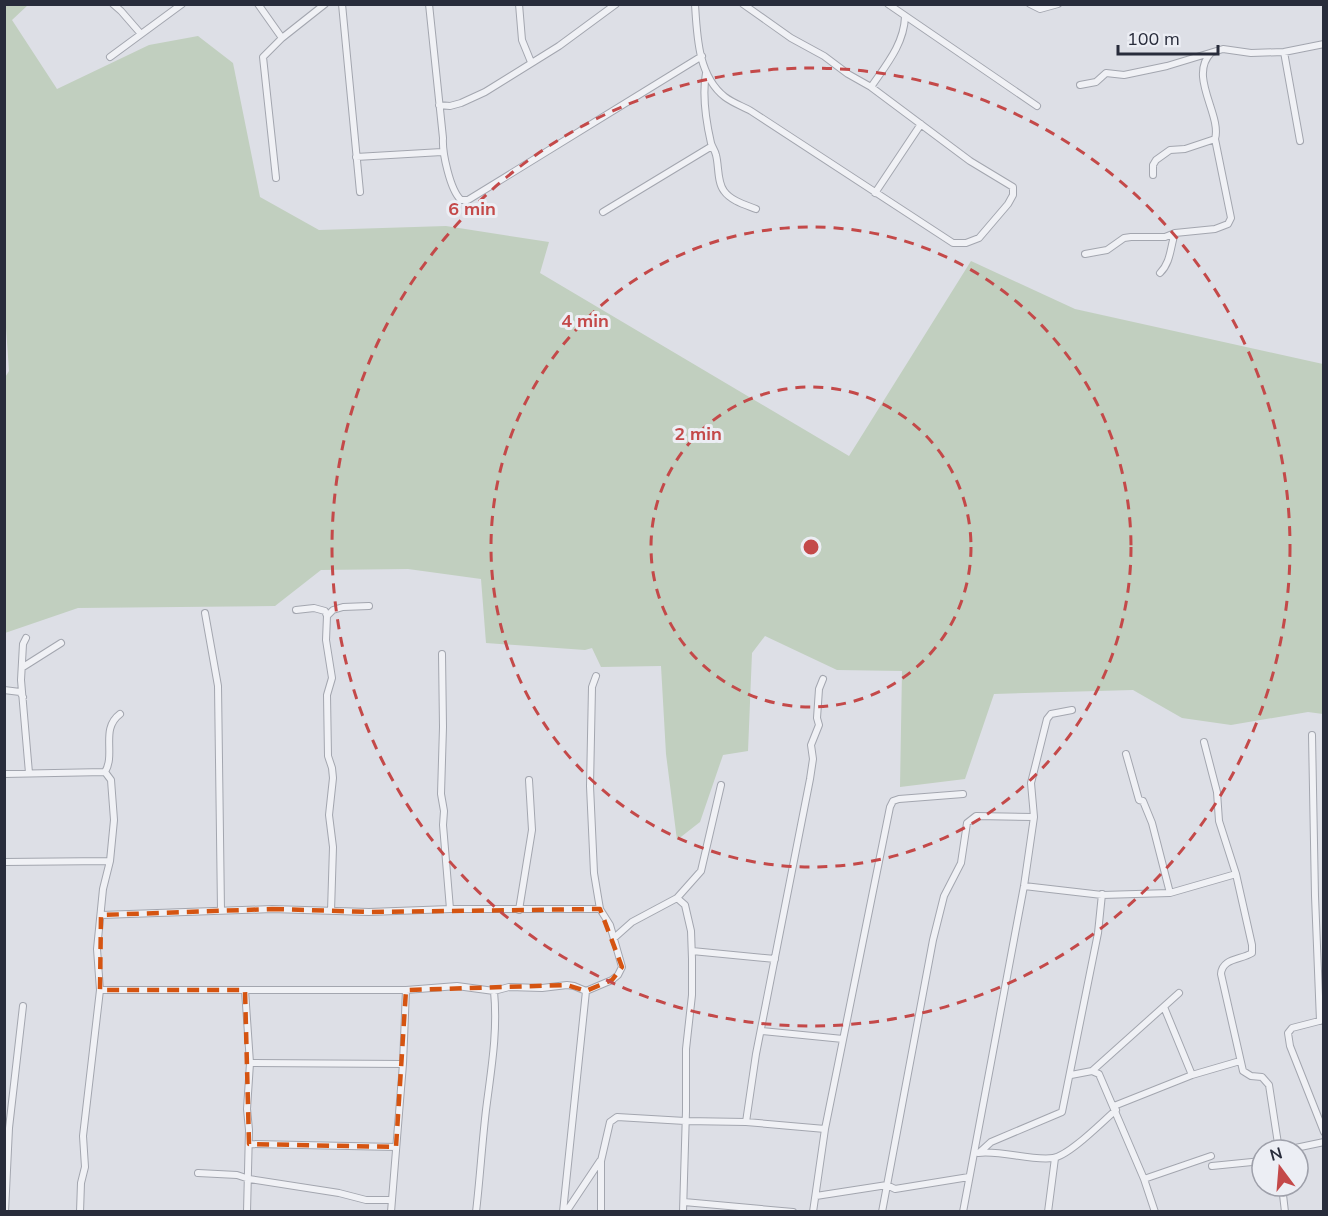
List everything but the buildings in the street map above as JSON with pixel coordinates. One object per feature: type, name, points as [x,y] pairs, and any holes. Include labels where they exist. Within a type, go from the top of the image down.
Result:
[{"type":"street","points":[[113,4],[141,34]]},
{"type":"street","points":[[110,57],[182,4]]},
{"type":"street","points":[[258,4],[282,38]]},
{"type":"street","points":[[276,178],[263,57],[282,38],[325,4]]},
{"type":"street","points":[[342,4],[360,192]]},
{"type":"street","points":[[429,4],[440,105],[442,152],[461,200],[468,200],[702,56]]},
{"type":"street","points":[[519,4],[522,40],[531,62]]},
{"type":"street","points":[[440,105],[450,106],[461,103],[523,70],[531,62],[560,46],[616,4]]},
{"type":"street","points":[[695,4],[706,73],[713,85],[726,98],[760,117],[953,243],[966,243],[979,238],[1008,204],[1013,195],[1013,187],[970,161],[871,87],[791,38],[743,4]]},
{"type":"street","points":[[888,4],[1037,106]]},
{"type":"street","points":[[1030,4],[1041,9],[1058,4]]},
{"type":"street","points":[[871,87],[897,46],[903,33],[905,17]]},
{"type":"street","points":[[1080,85],[1096,82],[1106,73],[1128,74],[1223,50],[1251,53],[1284,51],[1323,44]]},
{"type":"street","points":[[1284,51],[1300,141]]},
{"type":"street","points":[[1085,254],[1107,250],[1124,238],[1165,237],[1175,233],[1215,229],[1226,226],[1230,221],[1215,139],[1217,129],[1206,97],[1204,62],[1211,54]]},
{"type":"street","points":[[706,73],[704,86],[712,146],[716,154],[723,191],[737,201],[756,209]]},
{"type":"street","points":[[875,193],[921,124]]},
{"type":"street","points":[[1153,175],[1153,165],[1156,160],[1170,150],[1185,149],[1215,139]]},
{"type":"street","points":[[603,212],[712,146]]},
{"type":"street","points":[[356,157],[442,152]]},
{"type":"street","points":[[1160,273],[1168,262],[1175,233]]},
{"type":"street","points":[[327,616],[333,610],[369,606]]},
{"type":"street","points":[[296,610],[321,609],[327,616],[326,640],[332,678],[327,695],[328,756],[333,768],[329,815],[333,847],[331,911]]},
{"type":"street","points":[[205,613],[218,686],[221,910]]},
{"type":"street","points":[[26,639],[23,645],[22,667],[29,773]]},
{"type":"street","points":[[22,667],[61,643]]},
{"type":"street","points":[[442,654],[441,794],[450,909]]},
{"type":"street","points":[[100,990],[406,990],[457,986],[494,991],[509,987],[542,988],[567,985],[586,991],[606,983],[618,975],[622,967],[610,925],[600,909],[594,873],[590,812],[592,687],[596,676]]},
{"type":"street","points":[[746,1122],[761,1031],[810,779],[813,759],[811,745],[819,725],[817,718],[819,688],[823,680]]},
{"type":"street","points":[[4,690],[20,692],[24,697]]},
{"type":"street","points":[[963,1212],[1034,817],[1031,783],[1045,723],[1051,714],[1072,710]]},
{"type":"street","points":[[105,772],[109,765],[110,724],[120,714]]},
{"type":"street","points":[[1312,735],[1315,896],[1322,1021],[1292,1028],[1288,1033],[1290,1046],[1323,1132]]},
{"type":"street","points":[[1204,742],[1217,792],[1219,820],[1236,874],[1252,945],[1252,953],[1225,963],[1221,974],[1240,1061],[1245,1074],[1262,1077],[1269,1085],[1277,1138]]},
{"type":"street","points":[[1126,754],[1139,800],[1143,801],[1152,823],[1170,893]]},
{"type":"street","points":[[4,774],[105,772]]},
{"type":"street","points":[[80,1212],[81,1183],[86,1167],[83,1136],[100,990],[97,949],[103,889],[110,861],[114,820],[111,780],[105,772]]},
{"type":"street","points":[[519,910],[532,830],[529,780]]},
{"type":"street","points":[[614,938],[632,921],[677,898],[701,871],[721,785]]},
{"type":"street","points":[[813,1212],[825,1129],[890,807],[893,801],[899,799],[963,794]]},
{"type":"street","points":[[882,1212],[933,940],[944,896],[960,863],[967,823],[976,816],[1034,817]]},
{"type":"street","points":[[4,862],[110,861]]},
{"type":"street","points":[[1023,886],[1102,894],[1170,893],[1236,874]]},
{"type":"street","points":[[980,1152],[991,1142],[1062,1112],[1071,1075],[1076,1033],[1098,933],[1102,894]]},
{"type":"street","points":[[1315,896],[1323,895]]},
{"type":"street","points":[[677,898],[685,905],[688,914],[692,951],[692,995],[686,1049],[683,1212]]},
{"type":"street","points":[[101,915],[272,909],[369,912],[450,909],[600,909]]},
{"type":"street","points":[[692,951],[775,959]]},
{"type":"street","points":[[245,990],[250,1063],[247,1109],[248,1212]]},
{"type":"street","points":[[391,1212],[403,1064],[406,990]]},
{"type":"street","points":[[476,1212],[495,1044],[494,991]]},
{"type":"street","points":[[564,1212],[586,991]]},
{"type":"street","points":[[1071,1075],[1092,1071],[1179,993]]},
{"type":"street","points":[[5,1212],[9,1128],[23,1006]]},
{"type":"street","points":[[1164,1007],[1192,1075]]},
{"type":"street","points":[[761,1031],[843,1039]]},
{"type":"street","points":[[972,1154],[980,1152],[1055,1158],[1075,1146],[1115,1108],[1192,1075],[1240,1061]]},
{"type":"street","points":[[250,1063],[403,1064]]},
{"type":"street","points":[[1092,1071],[1100,1074],[1144,1179],[1155,1212]]},
{"type":"street","points":[[601,1212],[601,1161],[610,1122],[617,1117],[746,1122],[825,1129]]},
{"type":"street","points":[[249,1144],[396,1147]]},
{"type":"street","points":[[1144,1179],[1211,1156]]},
{"type":"street","points":[[1048,1212],[1055,1158]]},
{"type":"street","points":[[564,1212],[601,1161]]},
{"type":"street","points":[[1212,1166],[1250,1162]]},
{"type":"street","points":[[198,1173],[237,1175],[366,1200],[392,1200]]},
{"type":"street","points":[[816,1196],[887,1185],[895,1189],[969,1177]]},
{"type":"street","points":[[684,1203],[793,1212]]},
{"type":"highlighted area","points":[[272,909],[369,912],[600,909],[622,967],[612,980],[586,991],[567,985],[406,990],[396,1147],[249,1144],[245,990],[100,990],[101,915]]},
{"type":"green space","points":[[4,5],[28,5],[12,20],[57,89],[149,45],[198,36],[233,63],[260,197],[319,230],[446,226],[549,242],[540,273],[849,456],[971,261],[1075,309],[1323,364],[1323,714],[1308,712],[1231,725],[1182,718],[1133,690],[994,694],[965,779],[900,787],[902,671],[837,670],[765,636],[752,653],[748,751],[723,755],[700,822],[677,840],[666,754],[661,666],[601,667],[592,648],[585,650],[486,643],[481,579],[408,569],[321,570],[275,606],[78,608],[5,633],[4,379],[9,371],[4,299]]}]
